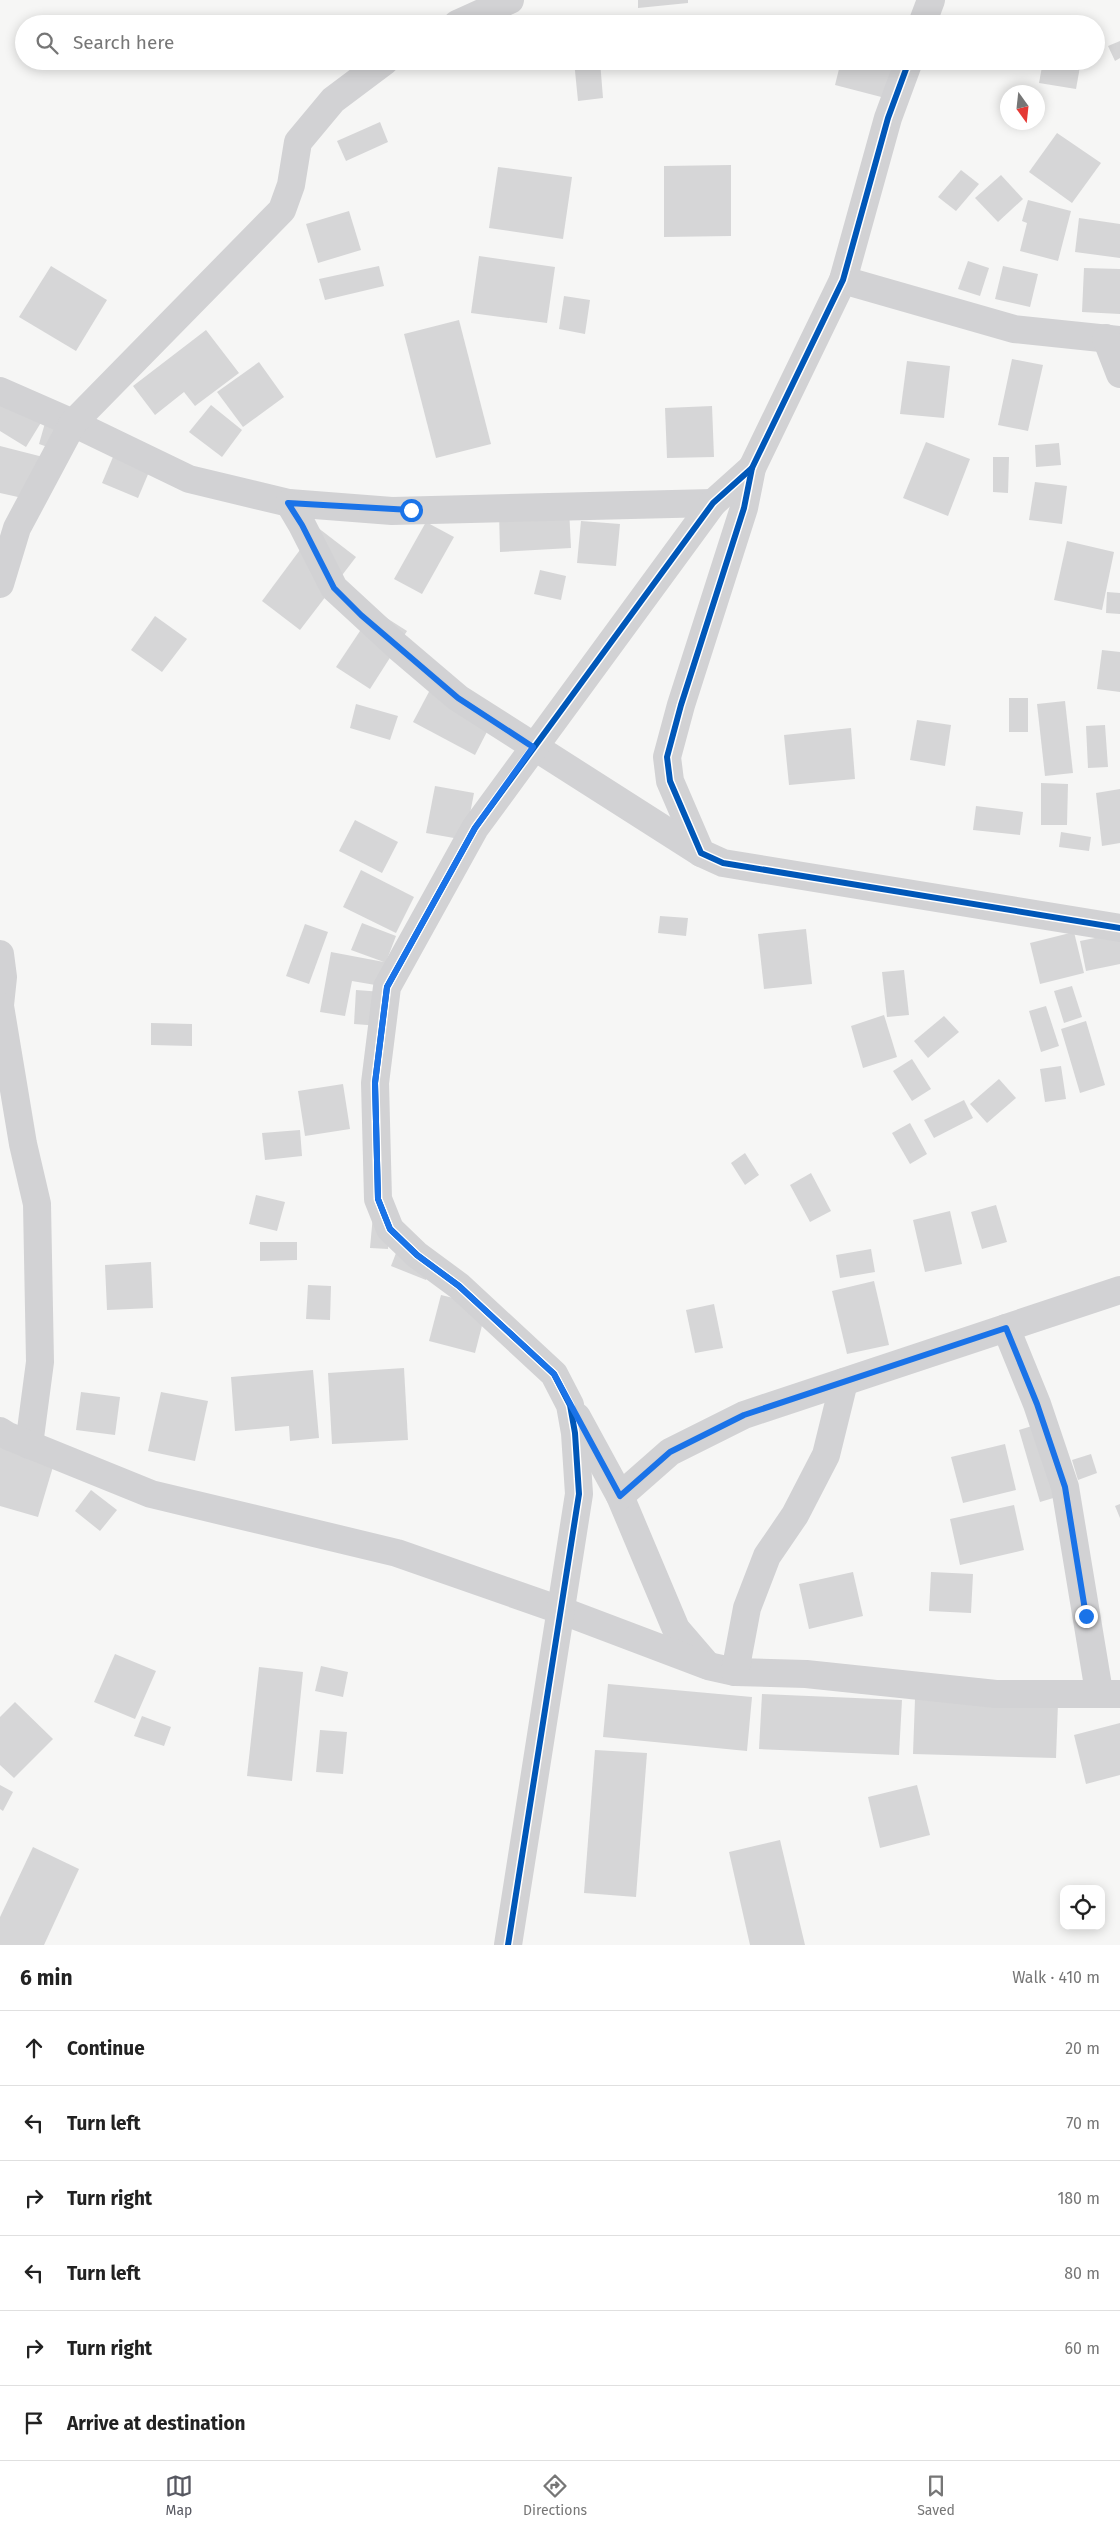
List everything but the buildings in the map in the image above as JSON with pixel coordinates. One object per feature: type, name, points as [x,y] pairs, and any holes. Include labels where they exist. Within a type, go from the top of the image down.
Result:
[{"type":"street","points":[[477,15],[510,0]]},
{"type":"street","points":[[925,15],[931,0]]},
{"type":"street","points":[[0,584],[17,528],[73,423],[282,210],[291,185],[298,142],[333,100],[373,70]]},
{"type":"street","points":[[701,853],[670,781],[667,758],[681,705],[744,508],[752,468],[843,280],[888,118],[906,70]]},
{"type":"street","points":[[843,280],[1014,329],[1113,339],[1120,374]]},
{"type":"street","points":[[0,391],[73,423],[189,479],[288,503],[392,511],[714,503]]},
{"type":"street","points":[[708,1666],[676,1629],[620,1496],[554,1374],[459,1286],[417,1255],[390,1229],[378,1199],[375,1083],[387,987],[475,828],[533,747],[605,654],[714,503],[752,468]]},
{"type":"street","points":[[288,503],[302,525],[334,588],[361,615],[458,698],[701,853],[723,863],[1120,928]]},
{"type":"street","points":[[0,954],[3,977],[0,1005],[23,1144],[37,1204],[40,1362],[29,1445]]},
{"type":"street","points":[[620,1496],[670,1452],[744,1415],[1120,1290]]},
{"type":"street","points":[[0,1431],[29,1445],[151,1494],[397,1553],[560,1610],[708,1666],[735,1672],[806,1674],[996,1694],[1110,1693],[1065,1487],[1037,1404],[1006,1328]]},
{"type":"street","points":[[735,1672],[746,1608],[767,1556],[795,1515],[826,1455],[844,1382]]},
{"type":"street","points":[[508,1945],[579,1494],[570,1404]]},
{"type":"cycle path","points":[[906,70],[888,118],[843,280],[752,468],[744,508],[681,705],[667,757],[670,781],[701,853],[723,863],[1120,928]]},
{"type":"cycle path","points":[[508,1945],[579,1494],[575,1433],[570,1405],[554,1374],[459,1286],[417,1255],[390,1229],[378,1199],[375,1083],[387,987],[475,828],[713,503],[752,468]]},
{"type":"route","points":[[411,510],[392,511],[288,503],[302,525],[334,588],[361,615],[458,698],[533,747],[475,828],[387,987],[375,1083],[378,1199],[390,1229],[417,1255],[459,1286],[554,1374],[620,1496],[670,1452],[744,1415],[1006,1328],[1037,1404],[1065,1487],[1086,1616]]}]
